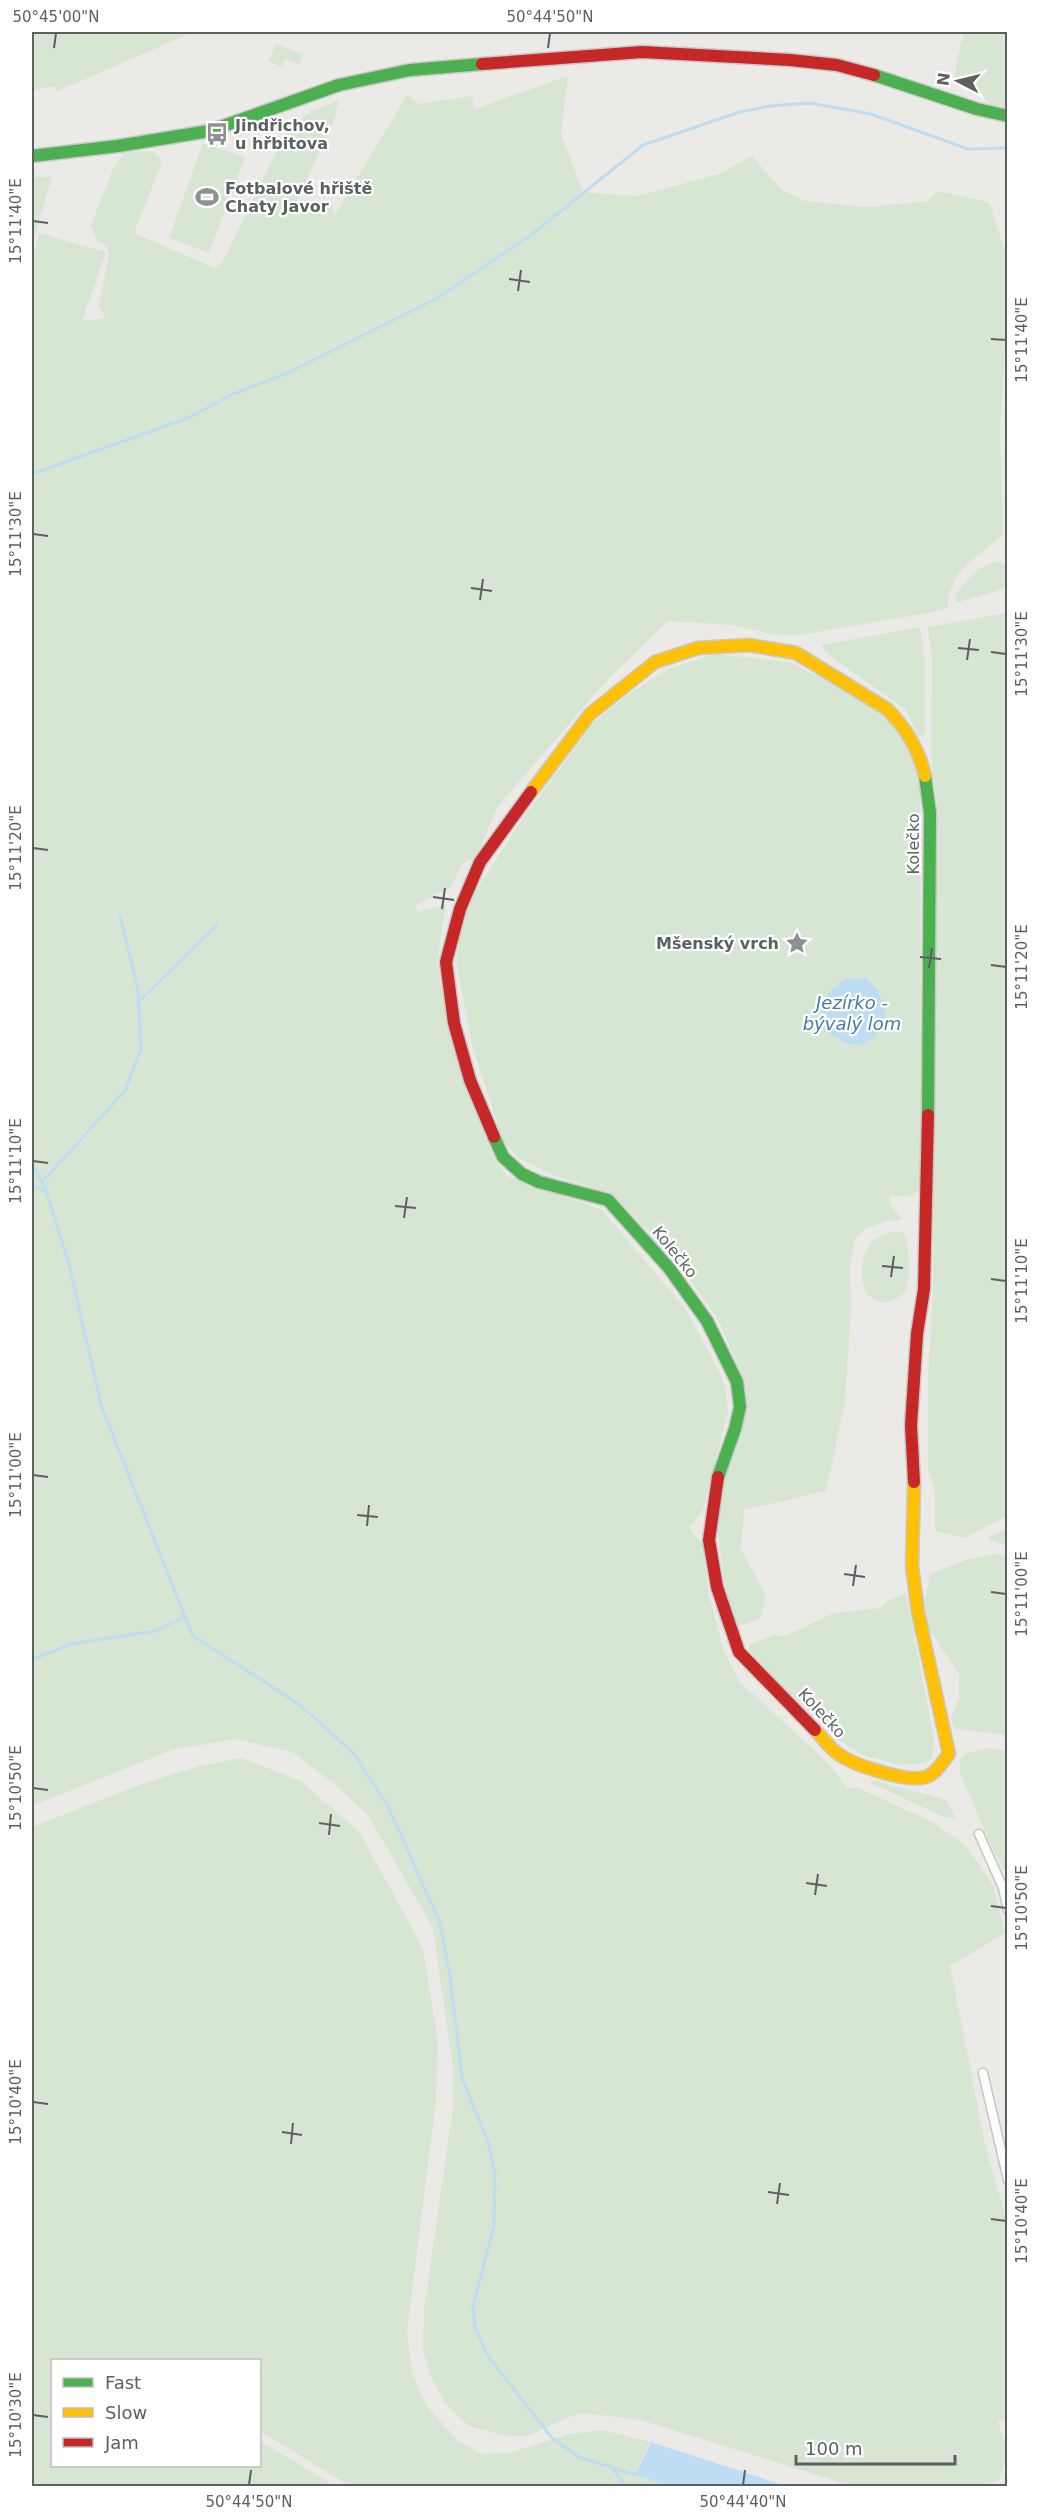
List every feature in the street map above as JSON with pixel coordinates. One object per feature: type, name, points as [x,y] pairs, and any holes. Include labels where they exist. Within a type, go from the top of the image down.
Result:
[{"type":"street","points":[[32,156],[118,146],[209,131],[339,86],[410,70],[642,52],[790,60],[837,65],[894,80],[977,110],[1008,117]]},
{"type":"street","name":"Kolečko","points":[[749,645],[796,653],[887,709],[900,720],[926,775],[930,813],[927,1225],[924,1289],[913,1377],[911,1425],[914,1483],[911,1540],[918,1612],[949,1754],[939,1767],[926,1777],[894,1776],[864,1767],[838,1754],[739,1652],[717,1587],[709,1540],[718,1474],[735,1429],[740,1407],[737,1382],[707,1321],[669,1268],[608,1200],[539,1182],[522,1174],[503,1157],[470,1080],[454,1023],[447,981],[448,949],[460,909],[480,862],[590,714],[655,662],[682,651],[727,646],[749,645]]},
{"type":"street","points":[[979,1834],[1003,1888],[1008,1910]]},
{"type":"street","points":[[983,2073],[1008,2180]]},
{"type":"green space","points":[[193,32],[56,92],[54,86],[32,91],[32,33]]},
{"type":"green space","points":[[964,32],[1007,32],[1007,107],[991,105],[982,94],[955,79],[956,64]]},
{"type":"green space","points":[[276,44],[303,54],[299,64],[285,59],[282,67],[268,61]]},
{"type":"green space","points":[[568,76],[561,134],[583,192],[637,196],[719,174],[752,156],[782,190],[805,201],[867,207],[927,201],[938,191],[989,202],[1008,260],[1000,431],[1003,535],[974,558],[959,574],[949,595],[948,608],[799,635],[770,634],[732,625],[668,621],[608,679],[498,806],[476,858],[462,863],[451,887],[416,905],[417,912],[446,904],[437,963],[458,1066],[493,1156],[507,1176],[602,1210],[684,1307],[726,1387],[728,1413],[702,1511],[689,1529],[703,1544],[709,1595],[724,1652],[741,1683],[829,1764],[847,1788],[856,1787],[934,1823],[966,1846],[993,1885],[1005,1933],[950,1966],[985,2144],[1007,2222],[1007,2418],[998,2421],[1006,2456],[999,2480],[983,2486],[853,2486],[641,2420],[584,2413],[569,2417],[530,2435],[509,2437],[469,2426],[445,2403],[430,2375],[423,2348],[424,2311],[453,2107],[453,2069],[433,1928],[368,1815],[335,1785],[294,1753],[236,1739],[172,1750],[32,1806],[32,264],[39,233],[106,252],[82,321],[106,318],[99,307],[109,253],[107,246],[97,241],[91,225],[113,169],[124,153],[152,151],[160,157],[161,165],[134,233],[215,268],[225,257],[287,130],[312,111],[339,100],[333,123],[293,209],[333,206],[334,216],[408,94],[419,104],[472,96],[475,109]]},
{"type":"green space","name":"Fotbalové hřiště Chaty Javor","points":[[203,143],[245,157],[209,253],[169,238]]},
{"type":"green space","points":[[52,177],[32,246],[32,178]]},
{"type":"green space","points":[[1000,561],[1007,567],[1006,582],[1002,589],[956,603],[955,596],[974,573],[986,565]]},
{"type":"green space","points":[[1007,613],[1008,1515],[964,1538],[935,1531],[935,1491],[928,1469],[928,1376],[933,1290],[937,802],[931,758],[932,660],[928,627]]},
{"type":"green space","points":[[920,627],[925,663],[925,734],[918,737],[906,710],[825,652],[822,645]]},
{"type":"green space","points":[[715,654],[790,662],[855,696],[891,722],[920,770],[921,1188],[910,1197],[890,1195],[890,1204],[902,1220],[889,1221],[866,1228],[855,1239],[850,1269],[851,1307],[845,1402],[826,1491],[744,1510],[741,1549],[766,1596],[760,1619],[736,1627],[726,1597],[717,1525],[721,1490],[741,1436],[747,1409],[745,1382],[718,1319],[672,1255],[611,1193],[555,1176],[518,1158],[503,1141],[472,1045],[456,961],[461,928],[473,895],[519,824],[594,722],[633,691],[669,669]]},
{"type":"green space","points":[[891,1232],[903,1232],[905,1236],[909,1269],[905,1291],[898,1298],[887,1303],[875,1300],[866,1292],[862,1280],[862,1265],[869,1245],[877,1238]]},
{"type":"green space","points":[[1007,1528],[1007,1546],[988,1540],[989,1537]]},
{"type":"green space","points":[[995,1554],[1007,1556],[1007,1735],[955,1729],[951,1719],[959,1698],[959,1674],[928,1628],[925,1602],[930,1574],[969,1559]]},
{"type":"green space","points":[[906,1593],[934,1739],[932,1759],[923,1763],[900,1765],[866,1756],[840,1741],[749,1654],[749,1645],[774,1635],[785,1636],[834,1613],[881,1608],[887,1601]]},
{"type":"green space","points":[[989,1748],[1007,1751],[1007,1875],[991,1845],[960,1773],[960,1760],[965,1754]]},
{"type":"green space","points":[[242,1758],[301,1781],[360,1833],[423,1948],[438,2043],[436,2102],[407,2330],[412,2372],[426,2406],[458,2440],[481,2454],[509,2453],[569,2434],[602,2430],[650,2442],[635,2474],[671,2486],[350,2486],[261,2432],[261,2359],[51,2359],[51,2467],[261,2467],[261,2442],[335,2486],[32,2486],[32,1827],[139,1785],[199,1766]]},
{"type":"green space","points":[[875,1780],[947,1801],[955,1818],[946,1818],[871,1783]]},
{"type":"water","name":"Jezírko - bývalý lom","points":[[845,978],[866,978],[879,992],[886,1016],[878,1033],[864,1045],[848,1044],[824,1031],[822,1006],[827,995]]},
{"type":"water","points":[[651,2442],[786,2486],[671,2486],[635,2475]]},
{"type":"waterway","points":[[32,474],[188,418],[233,394],[288,373],[436,299],[531,235],[643,145],[740,112],[770,106],[810,103],[871,114],[968,149],[1008,148]]},
{"type":"waterway","points":[[42,1182],[125,1091],[141,1048],[138,990],[120,915]]},
{"type":"waterway","points":[[138,1002],[217,925]]},
{"type":"waterway","points":[[32,1163],[46,1190],[70,1268],[101,1405],[185,1617]]},
{"type":"waterway","points":[[32,1186],[47,1192]]},
{"type":"waterway","points":[[32,1660],[70,1644],[155,1631],[185,1617],[193,1636],[300,1705],[354,1754],[388,1806],[440,1923],[450,1976],[462,2078],[488,2142],[495,2173],[494,2225],[473,2307],[475,2328],[488,2356],[552,2438],[579,2457],[635,2475],[639,2473]]},
{"type":"waterway","points":[[613,2469],[625,2485],[630,2486]]},
{"type":"traffic: fast","points":[[32,156],[118,146],[209,131],[339,85],[410,70],[482,64]]},
{"type":"traffic: fast","points":[[874,75],[977,109],[1008,116]]},
{"type":"traffic: fast","points":[[925,776],[930,813],[928,1115]]},
{"type":"traffic: fast","points":[[494,1137],[503,1157],[522,1174],[539,1182],[608,1200],[669,1268],[707,1321],[737,1382],[740,1407],[735,1429],[718,1477]]},
{"type":"traffic: slow","points":[[749,645],[796,653],[887,709],[911,740],[925,776]]},
{"type":"traffic: slow","points":[[531,792],[590,714],[655,662],[698,648],[749,645]]},
{"type":"traffic: slow","points":[[815,1730],[834,1751],[844,1758],[894,1775],[926,1777],[936,1770],[949,1754],[918,1612],[912,1566],[914,1482]]},
{"type":"traffic: jam","points":[[482,64],[642,52],[790,60],[837,65],[874,75]]},
{"type":"traffic: jam","points":[[494,1137],[470,1080],[454,1023],[446,962],[460,909],[480,862],[531,792]]},
{"type":"traffic: jam","points":[[914,1482],[911,1425],[917,1334],[924,1289],[928,1115]]},
{"type":"traffic: jam","points":[[718,1477],[709,1540],[717,1587],[739,1652],[815,1730]]},
{"type":"place","name":"Jindřichov, u hřbitova","points":[[217,134]]},
{"type":"place","name":"Fotbalové hřiště Chaty Javor","points":[[207,197]]},
{"type":"place","name":"Mšenský vrch","points":[[797,943]]}]
